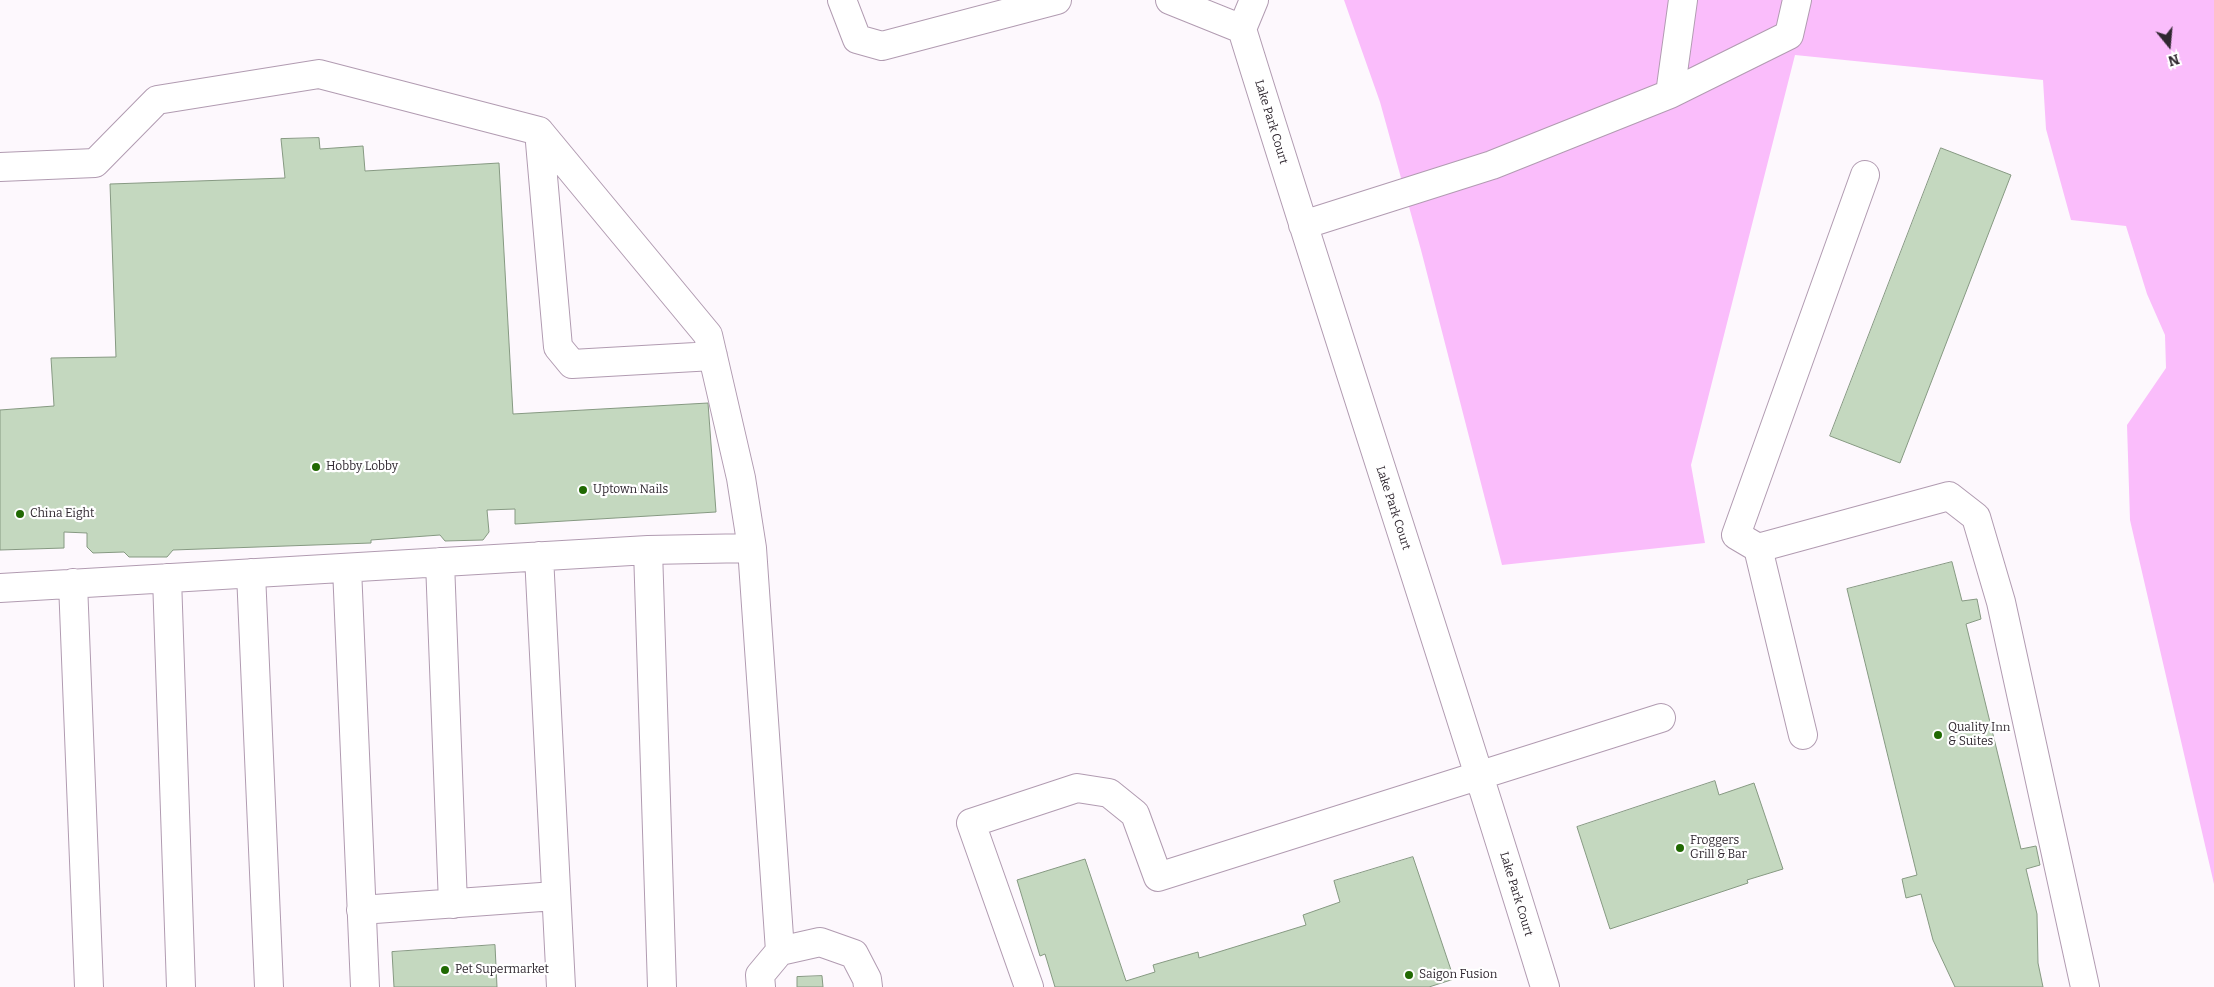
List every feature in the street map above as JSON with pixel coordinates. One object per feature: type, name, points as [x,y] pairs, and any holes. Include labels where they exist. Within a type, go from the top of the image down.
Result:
[{"type":"street","points":[[842,0],[857,39],[882,46],[1057,0]]},
{"type":"street","points":[[1170,0],[1242,29],[1254,0]]},
{"type":"street","points":[[1670,94],[1683,0]]},
{"type":"street","points":[[1303,224],[1492,166],[1670,94],[1789,35],[1797,0]]},
{"type":"street","name":"Lake Park Court","points":[[1242,29],[1545,987]]},
{"type":"street","points":[[0,167],[96,163],[157,100],[319,74],[539,131],[708,336],[740,478],[752,548],[780,951]]},
{"type":"street","points":[[539,131],[558,347],[572,364],[713,356]]},
{"type":"street","points":[[1803,736],[1758,548],[1736,534],[1865,175]]},
{"type":"street","points":[[1758,548],[1949,496],[1976,517],[2001,602],[2085,987]]},
{"type":"street","points":[[0,588],[648,550],[752,548]]},
{"type":"street","points":[[648,550],[662,987]]},
{"type":"street","points":[[540,556],[555,896],[561,987]]},
{"type":"street","points":[[440,562],[453,904]]},
{"type":"street","points":[[347,568],[365,987]]},
{"type":"street","points":[[251,573],[269,987]]},
{"type":"street","points":[[167,578],[181,987]]},
{"type":"street","points":[[73,583],[89,987]]},
{"type":"street","points":[[1029,987],[971,823],[1077,788],[1109,793],[1135,814],[1158,877],[1480,777],[1661,718]]},
{"type":"street","points":[[361,910],[555,896]]},
{"type":"street","points":[[761,987],[760,975],[780,951],[820,942],[854,954],[867,979],[868,987]]},
{"type":"shaded area","points":[[1344,0],[2214,0],[2214,884],[2130,520],[2127,425],[2166,368],[2165,335],[2147,294],[2126,226],[2071,220],[2046,129],[2043,80],[1795,55],[1691,465],[1705,543],[1502,565],[1421,250],[1380,102]]},
{"type":"building","points":[[319,138],[320,149],[363,146],[365,171],[499,163],[513,414],[708,403],[716,512],[515,524],[515,509],[487,510],[489,532],[483,540],[445,541],[440,535],[371,540],[371,543],[173,550],[167,557],[129,557],[124,552],[93,553],[87,547],[87,533],[64,532],[64,548],[0,550],[0,410],[54,406],[51,358],[116,357],[110,184],[285,178],[281,139]]},
{"type":"building","points":[[1941,148],[2011,175],[1900,463],[1830,436]]},
{"type":"building","name":"Quality Inn & Suites","points":[[1952,562],[1962,601],[1977,599],[1981,619],[1966,624],[2021,849],[2036,846],[2040,865],[2026,869],[2037,914],[2038,963],[2043,987],[1955,987],[1933,940],[1921,894],[1906,898],[1902,879],[1917,875],[1847,589]]},
{"type":"building","name":"Froggers Grill & Bar","points":[[1715,781],[1719,795],[1754,783],[1783,869],[1747,880],[1748,883],[1610,929],[1577,827]]},
{"type":"building","points":[[1413,857],[1454,979],[1429,987],[1055,987],[1045,954],[1040,956],[1017,880],[1085,859],[1126,981],[1155,972],[1153,965],[1198,952],[1199,958],[1306,925],[1303,915],[1340,902],[1334,881]]},
{"type":"building","name":"Pet Supermarket","points":[[495,945],[497,987],[394,987],[392,952]]},
{"type":"building","points":[[822,976],[823,987],[797,987],[797,977]]},
{"type":"place","name":"Hobby Lobby","points":[[316,467]]},
{"type":"place","name":"Uptown Nails","points":[[583,490]]},
{"type":"place","name":"China Eight","points":[[20,514]]},
{"type":"place","name":"Quality Inn & Suites","points":[[1938,735]]},
{"type":"place","name":"Froggers Grill & Bar","points":[[1680,848]]},
{"type":"place","name":"Pet Supermarket","points":[[445,970]]},
{"type":"place","name":"Saigon Fusion","points":[[1409,975]]}]
